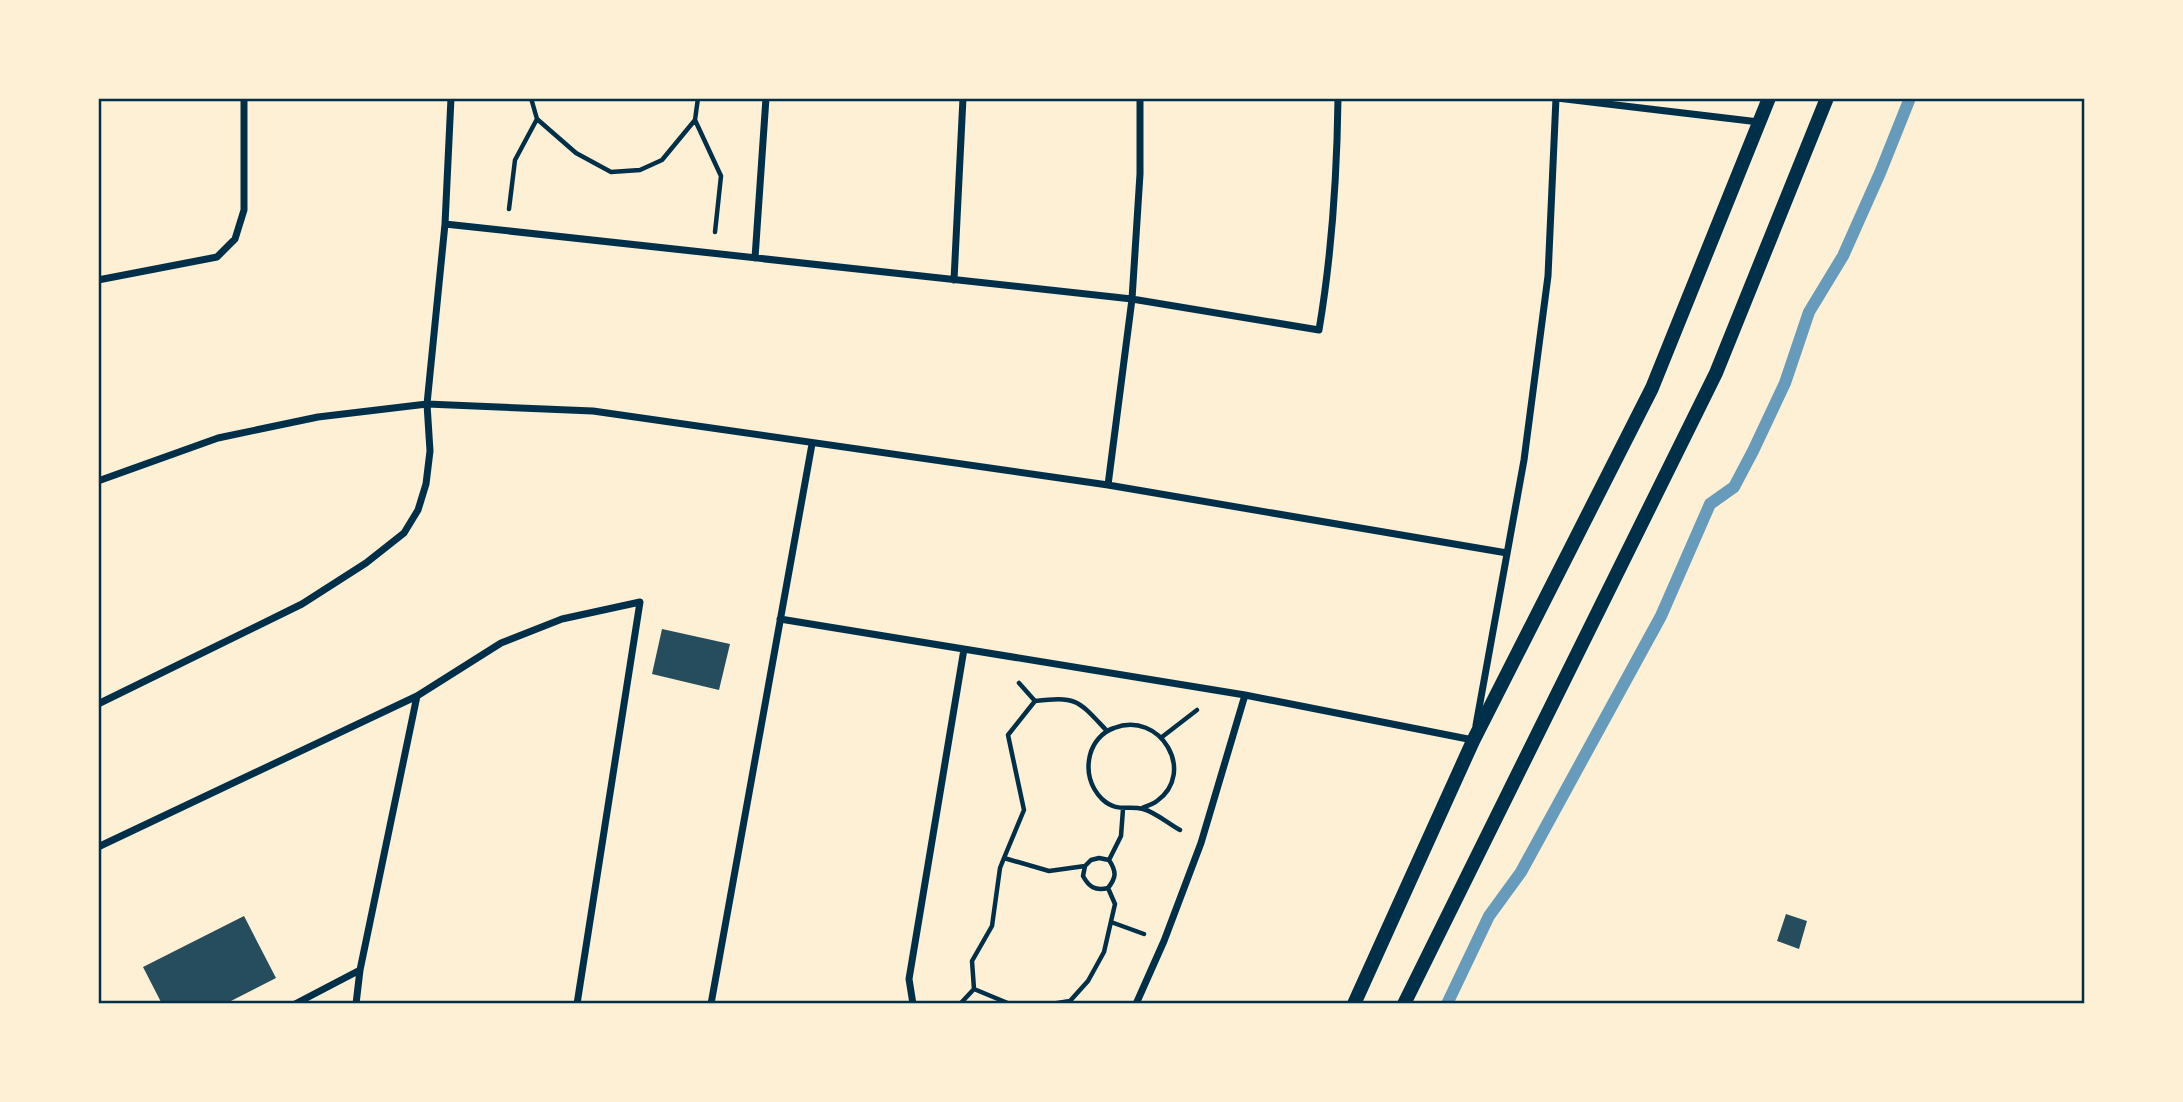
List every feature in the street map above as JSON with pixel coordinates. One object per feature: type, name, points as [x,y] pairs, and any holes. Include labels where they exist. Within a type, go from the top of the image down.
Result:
[{"type":"main road","points":[[1354,1004],[1473,741],[1652,387],[1769,98]]},
{"type":"main road","points":[[1404,1004],[1716,373],[1826,98]]},
{"type":"street","points":[[98,280],[217,257],[234,239],[244,210],[244,98]]},
{"type":"street","points":[[98,704],[302,604],[366,563],[404,533],[418,510],[426,484],[430,450],[427,404],[445,224],[450,98]]},
{"type":"street","points":[[755,258],[766,98]]},
{"type":"street","points":[[954,280],[963,98]]},
{"type":"street","points":[[1108,485],[1132,299],[1140,174],[1140,98]]},
{"type":"street","points":[[445,224],[1132,299],[1319,330],[1330,262],[1337,163],[1338,98]]},
{"type":"street","points":[[780,620],[1223,691],[1473,741],[1524,460],[1548,276],[1556,98],[1759,122]]},
{"type":"street","points":[[98,481],[218,438],[318,417],[427,404],[593,411],[1108,485],[1507,553]]},
{"type":"street","points":[[711,1004],[812,444]]},
{"type":"street","points":[[98,847],[417,696],[501,643],[562,619],[640,602],[576,1004]]},
{"type":"street","points":[[912,1004],[909,979],[964,649]]},
{"type":"street","points":[[1136,1004],[1164,941],[1201,843],[1245,695]]},
{"type":"street","points":[[356,1004],[360,970],[417,696]]},
{"type":"street","points":[[295,1004],[360,970]]},
{"type":"path","points":[[531,98],[537,119],[576,153],[611,172],[640,170],[663,160],[695,120],[698,98]]},
{"type":"path","points":[[506,231],[515,160],[537,119]]},
{"type":"path","points":[[695,120],[721,176],[713,253]]},
{"type":"path","points":[[1162,737],[1223,691]]},
{"type":"path","points":[[960,1004],[974,989],[972,961],[992,926],[1000,868],[1024,810],[1008,735],[1035,701],[1063,698],[1080,703],[1107,730]]},
{"type":"path","points":[[1125,724],[1145,726],[1162,737],[1172,754],[1174,771],[1169,788],[1158,801],[1142,808],[1123,809],[1104,801],[1091,785],[1087,765],[1092,746],[1107,730],[1125,724]]},
{"type":"path","points":[[1142,808],[1201,843]]},
{"type":"path","points":[[1109,860],[1121,836],[1123,809]]},
{"type":"path","points":[[1004,858],[1049,871],[1085,866]]},
{"type":"path","points":[[1099,858],[1109,860],[1115,870],[1115,880],[1108,888],[1098,890],[1088,885],[1083,876],[1085,866],[1091,860],[1099,858]]},
{"type":"path","points":[[1051,1004],[1071,1003],[1088,981],[1104,952],[1115,904],[1108,888]]},
{"type":"path","points":[[1111,922],[1164,941]]},
{"type":"path","points":[[974,989],[1010,1004]]},
{"type":"building","points":[[662,629],[730,644],[719,690],[652,674]]},
{"type":"building","points":[[1786,914],[1807,921],[1799,949],[1777,941]]},
{"type":"building","points":[[244,916],[276,978],[225,1004],[162,1004],[143,967]]},
{"type":"waterway","points":[[1447,1004],[1489,916],[1521,872],[1661,616],[1710,504],[1734,487],[1753,451],[1785,383],[1809,312],[1843,256],[1910,98]]}]
